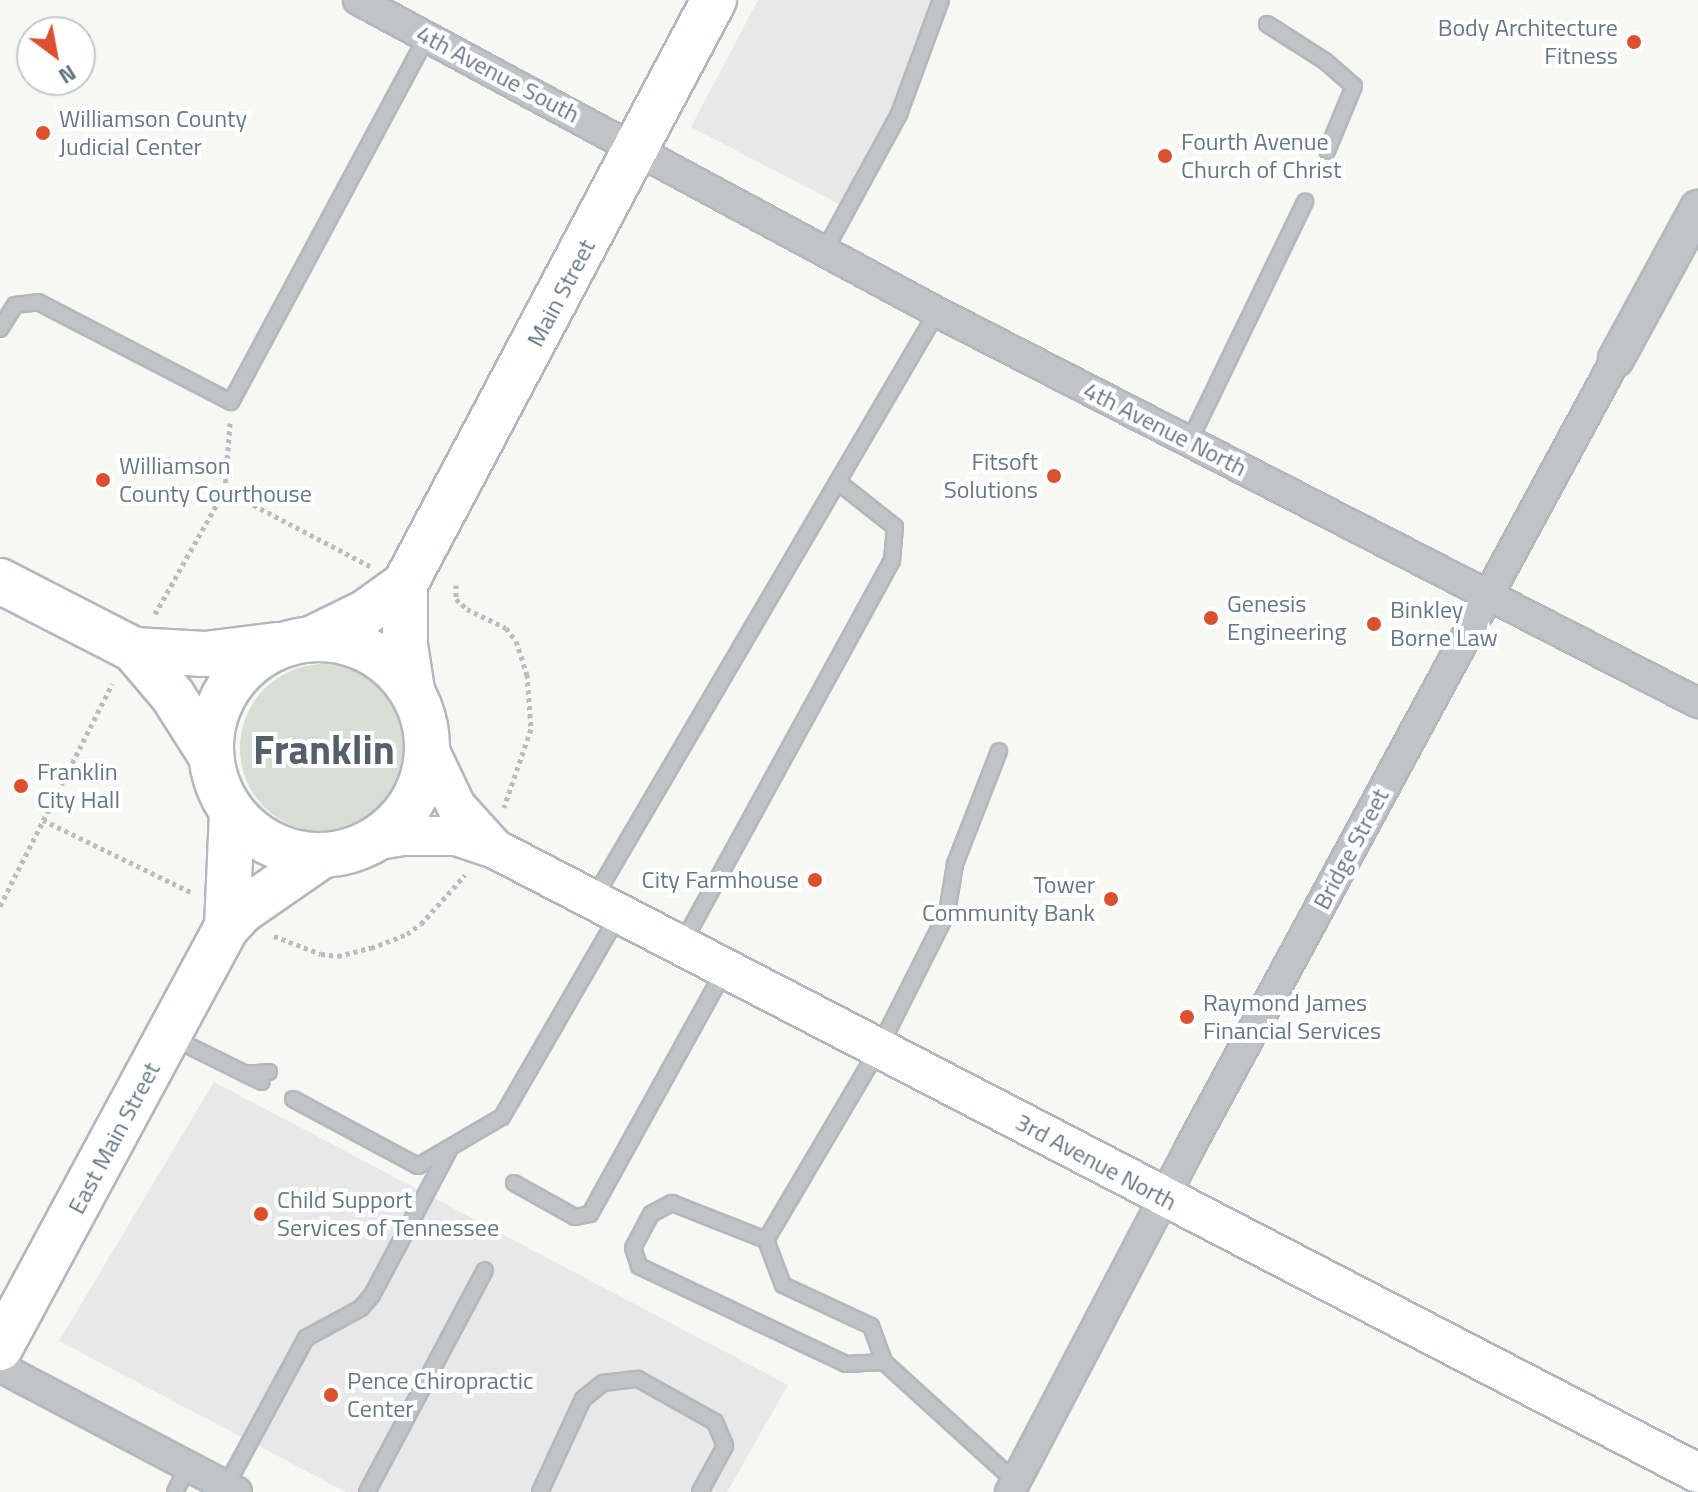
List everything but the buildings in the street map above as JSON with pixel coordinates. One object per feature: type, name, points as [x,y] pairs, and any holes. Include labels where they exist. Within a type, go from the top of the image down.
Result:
[{"type":"main road","name":"Main Street","points":[[301,641],[366,612],[635,151],[714,0]]},
{"type":"main road","name":"Main Street","points":[[389,576],[412,690]]},
{"type":"main road","points":[[0,581],[134,648],[205,654],[301,641],[361,646],[393,667],[412,690],[424,717],[428,747],[423,776],[412,803],[390,828],[372,841],[348,851],[323,855],[288,850],[269,843],[232,812],[215,779],[211,756],[214,719],[230,685],[257,658],[301,641]]},
{"type":"main road","points":[[134,648],[173,696],[211,756]]},
{"type":"main road","name":"3rd Avenue North","points":[[428,747],[456,806],[490,842],[1164,1197],[1698,1473]]},
{"type":"main road","name":"East Main Street","points":[[0,1348],[169,1036],[215,912],[232,812]]},
{"type":"main road","name":"3rd Avenue North","points":[[372,841],[402,836],[456,836],[490,842]]},
{"type":"main road","name":"East Main Street","points":[[215,912],[242,911],[323,855]]},
{"type":"street","name":"4th Avenue South","points":[[358,0],[635,151]]},
{"type":"street","name":"4th Avenue North","points":[[635,151],[937,312],[1698,703]]},
{"type":"street","name":"Bridge Street","points":[[1012,1487],[1164,1197],[1698,208]]},
{"type":"street","points":[[0,1367],[232,1489]]},
{"type":"lane","points":[[825,250],[899,114],[941,0]]},
{"type":"lane","points":[[1267,24],[1325,61],[1354,86],[1327,151]]},
{"type":"lane","points":[[0,329],[15,305],[38,302],[231,402],[427,36]]},
{"type":"lane","points":[[1189,442],[1305,202]]},
{"type":"lane","points":[[295,1094],[312,1109],[418,1166],[502,1117],[607,906],[838,482],[937,312]]},
{"type":"lane","points":[[682,945],[892,561],[895,527],[838,482]]},
{"type":"lane","points":[[766,1240],[879,1048],[947,913],[955,864],[999,751]]},
{"type":"lane","points":[[514,1183],[575,1217],[590,1214],[726,968]]},
{"type":"lane","points":[[169,1036],[245,1074],[265,1077]]},
{"type":"lane","points":[[232,1489],[306,1338],[361,1308],[372,1295],[450,1148]]},
{"type":"lane","points":[[884,1362],[846,1364],[639,1266],[633,1248],[651,1214],[672,1203],[766,1240],[783,1285],[871,1326],[884,1362],[1012,1487]]},
{"type":"lane","points":[[367,1492],[485,1270]]},
{"type":"lane","points":[[540,1492],[583,1399],[603,1383],[638,1379],[715,1422],[725,1446],[700,1492]]},
{"type":"lane","points":[[175,1492],[188,1466]]},
{"type":"path","points":[[0,906],[134,648],[225,490],[231,402]]},
{"type":"path","points":[[225,490],[389,576]]},
{"type":"path","points":[[274,936],[321,954],[338,956],[371,948],[421,924],[490,842],[531,729],[527,674],[516,641],[506,628],[456,599],[456,585]]},
{"type":"path","points":[[43,820],[215,912]]},
{"type":"shaded area","points":[[758,0],[933,0],[892,111],[843,206],[691,127]]},
{"type":"shaded area","points":[[324,664],[356,670],[383,689],[402,716],[408,748],[402,780],[383,807],[356,826],[324,832],[292,826],[265,807],[246,780],[240,748],[246,716],[265,689],[292,670]]},
{"type":"shaded area","points":[[214,1082],[788,1385],[727,1492],[346,1492],[59,1341]]},
{"type":"place","name":"Body Architecture Fitness","points":[[1634,42]]},
{"type":"place","name":"Williamson County Judicial Center","points":[[43,133]]},
{"type":"place","name":"Fourth Avenue Church of Christ","points":[[1165,156]]},
{"type":"place","name":"Fitsoft Solutions","points":[[1054,476]]},
{"type":"place","name":"Williamson County Courthouse","points":[[103,480]]},
{"type":"place","name":"Genesis Engineering","points":[[1211,618]]},
{"type":"place","name":"Binkley Borne Law","points":[[1374,624]]},
{"type":"place","name":"Franklin City Hall","points":[[21,786]]},
{"type":"place","name":"City Farmhouse","points":[[815,880]]},
{"type":"place","name":"Tower Community Bank","points":[[1111,899]]},
{"type":"place","name":"Raymond James Financial Services","points":[[1187,1017]]},
{"type":"place","name":"Child Support Services of Tennessee","points":[[261,1214]]},
{"type":"place","name":"Pence Chiropractic Center","points":[[331,1395]]},
{"type":"district","name":"Franklin","points":[[324,750]]}]
